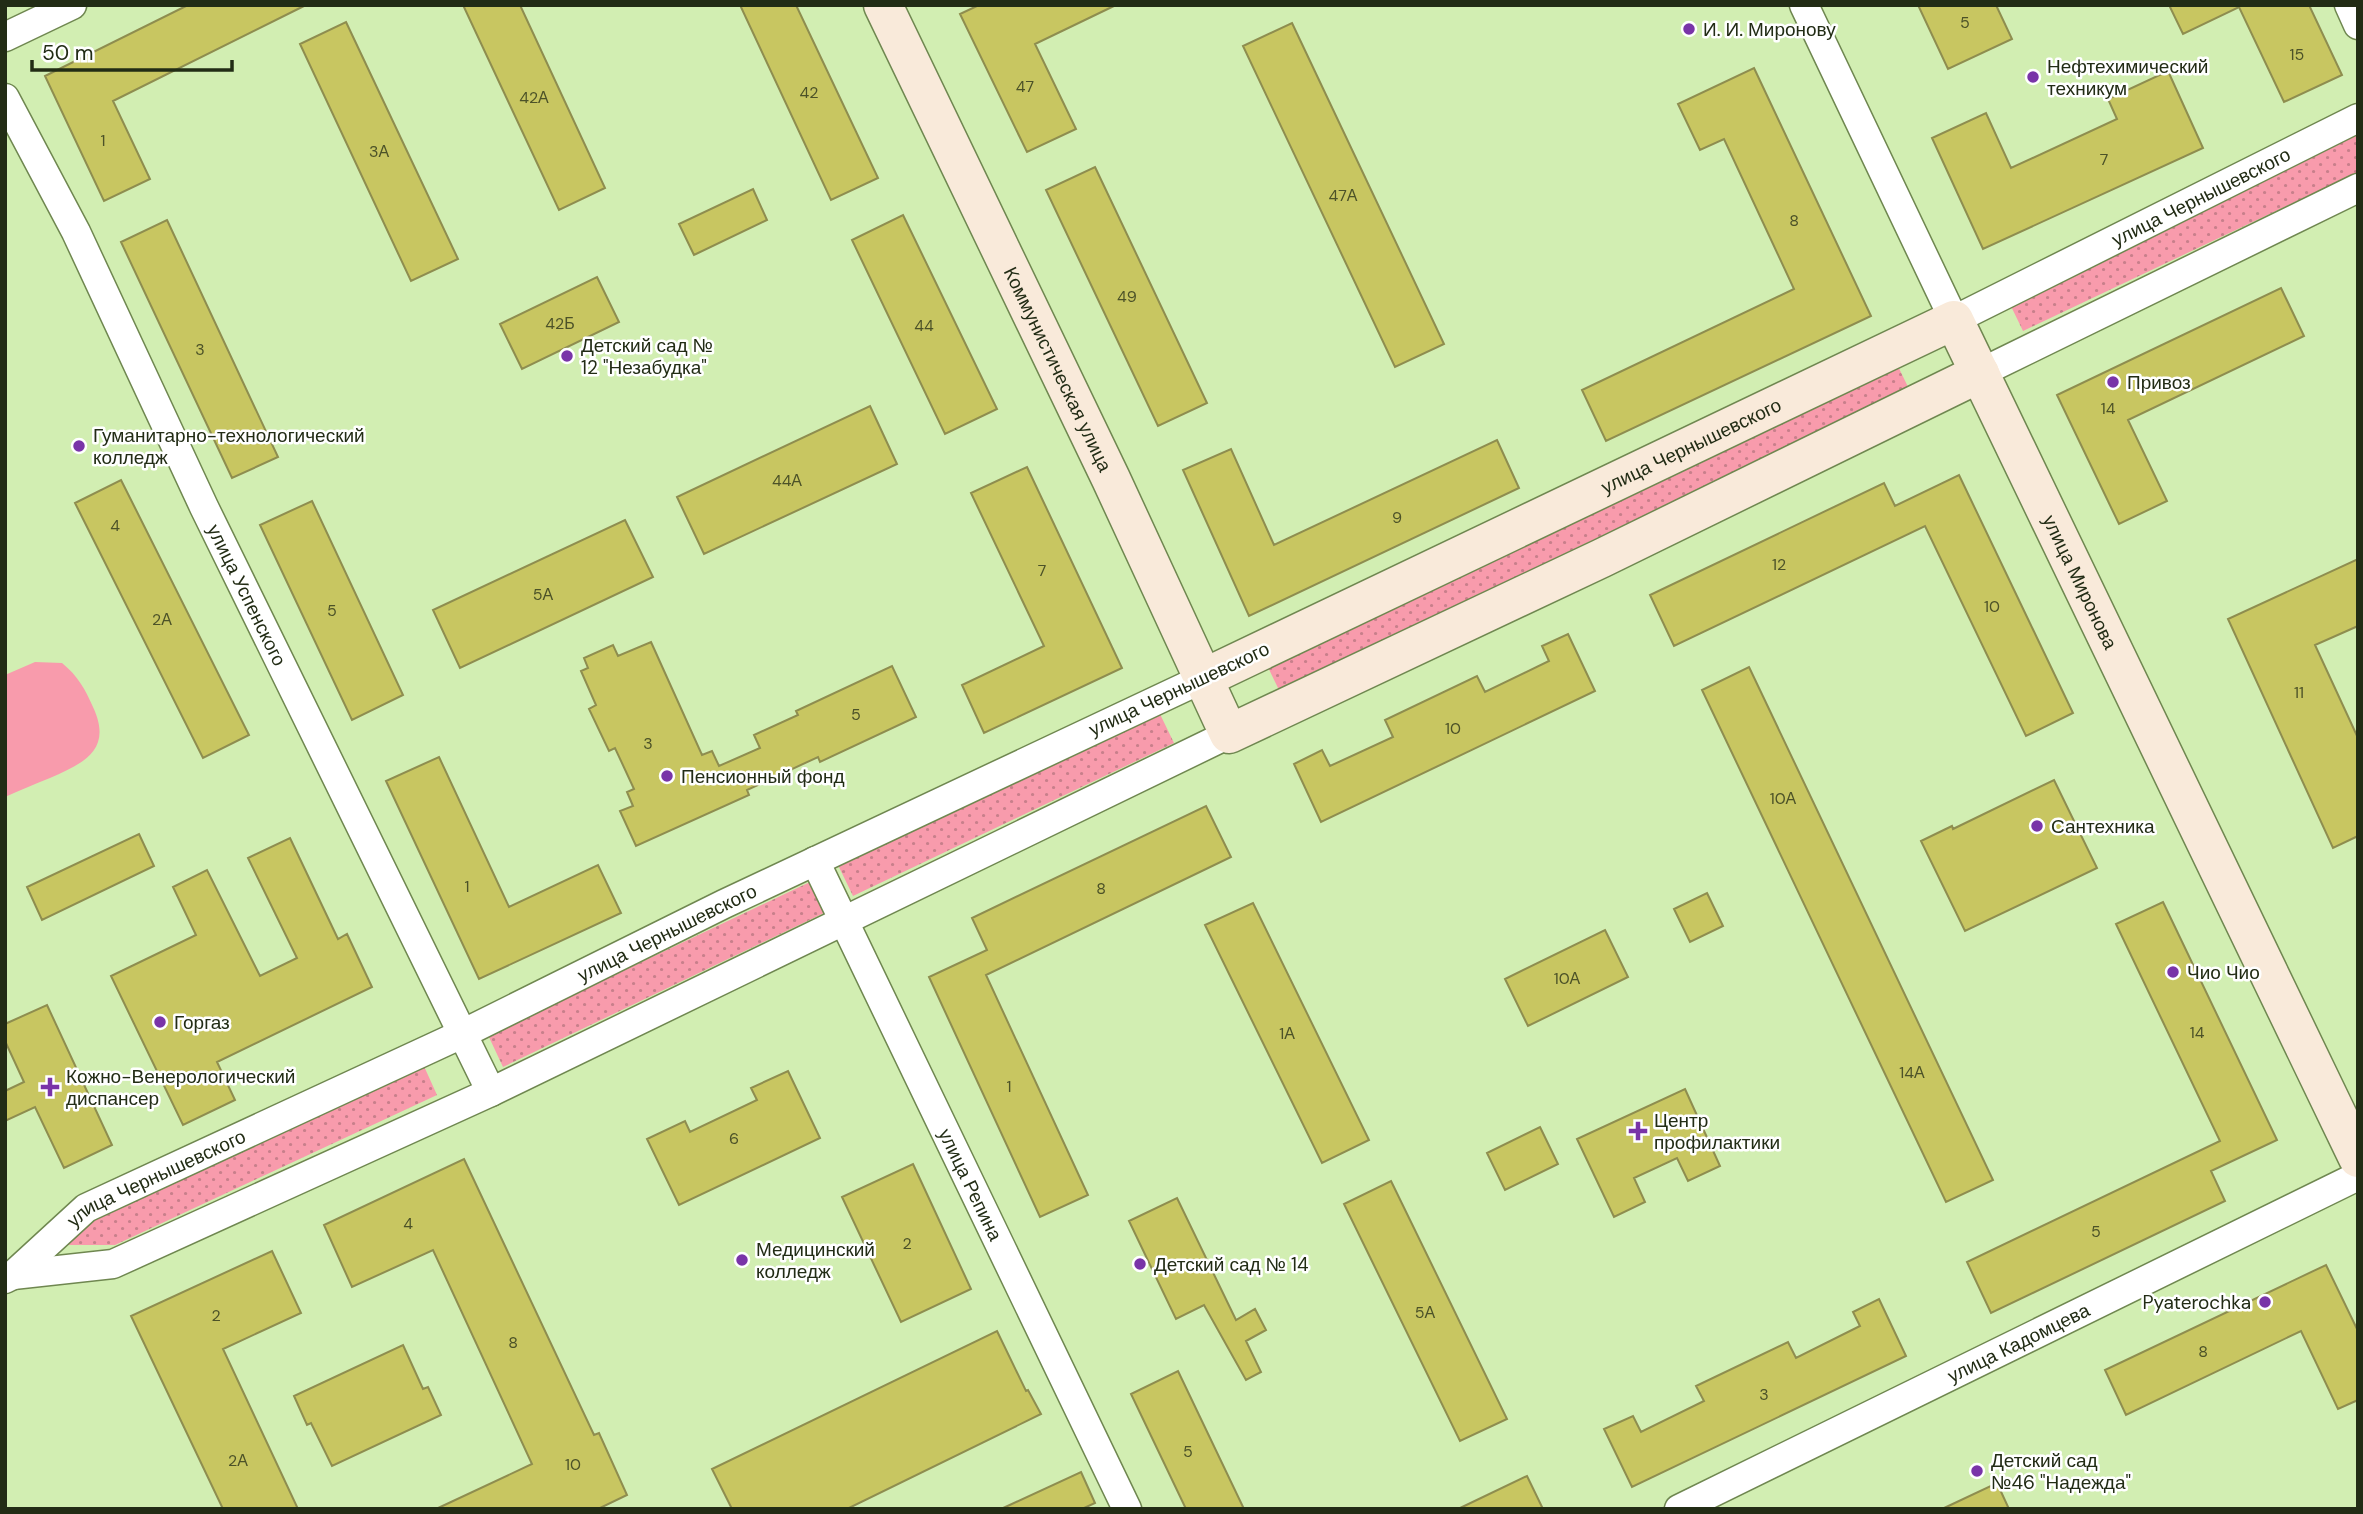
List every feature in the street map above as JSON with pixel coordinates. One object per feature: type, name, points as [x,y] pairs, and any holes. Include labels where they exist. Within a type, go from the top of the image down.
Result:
[{"type":"main road","name":"Коммунистическая улица","points":[[883,5],[1105,467],[1229,734]]},
{"type":"main road","name":"улица Чернышевского","points":[[1202,679],[1954,320]]},
{"type":"main road","name":"улица Миронова","points":[[1954,320],[2358,1158]]},
{"type":"main road","name":"улица Чернышевского","points":[[1229,734],[1590,564],[1980,373]]},
{"type":"street","points":[[5,37],[72,5]]},
{"type":"street","name":"улица Миронова","points":[[1804,5],[1954,320]]},
{"type":"street","points":[[2348,5],[2358,24]]},
{"type":"street","name":"улица Успенского","points":[[5,98],[76,233],[204,506],[491,1092]]},
{"type":"street","name":"улица Чернышевского","points":[[1954,320],[2358,118]]},
{"type":"street","name":"улица Чернышевского","points":[[1980,373],[2358,188]]},
{"type":"street","name":"улица Чернышевского","points":[[9,1277],[86,1208],[462,1034],[724,904],[1202,679]]},
{"type":"street","name":"улица Чернышевского","points":[[9,1277],[113,1264],[491,1092],[1229,734]]},
{"type":"street","name":"улица Репина","points":[[815,861],[1127,1509]]},
{"type":"street","name":"улица Кадомцева","points":[[1679,1509],[2358,1176]]},
{"type":"shaded area","points":[[2358,133],[2358,172],[2023,331],[2008,300]]},
{"type":"shaded area","points":[[1894,358],[1909,389],[1279,690],[1264,659]]},
{"type":"shaded area","points":[[35,662],[62,663],[72,673],[93,707],[100,734],[92,753],[74,767],[5,797],[5,675]]},
{"type":"shaded area","points":[[1159,712],[1174,743],[853,896],[838,865]]},
{"type":"shaded area","points":[[810,882],[824,913],[503,1067],[488,1035]]},
{"type":"shaded area","points":[[423,1064],[437,1095],[115,1245],[66,1245],[100,1214]]},
{"type":"building","points":[[188,5],[306,5],[113,101],[150,179],[104,201],[45,76]]},
{"type":"building","points":[[463,5],[520,5],[605,188],[559,210]]},
{"type":"building","points":[[740,5],[796,5],[878,178],[831,200]]},
{"type":"building","points":[[979,5],[1116,5],[1035,44],[1076,129],[1027,152],[960,14]]},
{"type":"building","points":[[1918,5],[1996,5],[2012,39],[1948,69]]},
{"type":"building","points":[[2169,5],[2309,5],[2342,75],[2284,102],[2239,7],[2183,34]]},
{"type":"building","points":[[346,22],[458,259],[411,281],[300,44]]},
{"type":"building","points":[[1292,23],[1444,344],[1395,367],[1243,46]]},
{"type":"building","points":[[1754,68],[1871,316],[1606,441],[1582,390],[1794,289],[1724,139],[1700,150],[1678,104]]},
{"type":"building","points":[[2168,71],[2203,148],[1983,249],[1932,138],[1986,113],[2011,168],[2117,119],[2108,99]]},
{"type":"building","points":[[1095,167],[1207,403],[1158,426],[1046,190]]},
{"type":"building","points":[[753,189],[767,220],[694,255],[679,224]]},
{"type":"building","points":[[903,215],[997,409],[945,434],[852,240]]},
{"type":"building","points":[[167,220],[278,457],[232,478],[121,242]]},
{"type":"building","points":[[597,277],[619,322],[522,369],[500,324]]},
{"type":"building","points":[[2281,288],[2304,336],[2128,420],[2167,501],[2119,524],[2057,395]]},
{"type":"building","points":[[870,406],[897,464],[704,554],[677,497]]},
{"type":"building","points":[[1497,440],[1519,488],[1249,616],[1183,470],[1231,449],[1274,545]]},
{"type":"building","points":[[1027,467],[1122,668],[984,733],[962,685],[1044,646],[971,493]]},
{"type":"building","points":[[1959,475],[2073,713],[2026,736],[1925,526],[1674,646],[1650,595],[1884,483],[1895,506]]},
{"type":"building","points":[[121,480],[249,735],[203,758],[75,503]]},
{"type":"building","points":[[312,501],[403,695],[352,720],[260,525]]},
{"type":"building","points":[[625,520],[653,577],[460,668],[433,610]]},
{"type":"building","points":[[2358,559],[2358,626],[2315,645],[2358,738],[2358,836],[2333,848],[2228,619]]},
{"type":"building","points":[[1568,634],[1595,691],[1321,822],[1294,764],[1322,750],[1330,766],[1393,737],[1385,720],[1477,676],[1485,692],[1549,661],[1542,646]]},
{"type":"building","points":[[651,642],[702,755],[712,751],[719,766],[760,748],[754,735],[798,715],[796,711],[892,666],[916,717],[820,762],[818,757],[747,790],[749,795],[636,846],[620,811],[633,806],[627,792],[634,789],[615,748],[609,751],[589,709],[596,705],[581,671],[588,668],[584,658],[613,645],[618,656]]},
{"type":"building","points":[[1749,667],[1993,1180],[1946,1202],[1702,690]]},
{"type":"building","points":[[439,757],[509,907],[598,865],[621,913],[479,979],[386,781]]},
{"type":"building","points":[[2054,780],[2097,868],[1965,931],[1921,841],[1952,826],[1953,829]]},
{"type":"building","points":[[1206,806],[1231,857],[986,975],[1088,1195],[1040,1217],[929,977],[987,950],[972,918]]},
{"type":"building","points":[[139,834],[154,866],[42,920],[27,887]]},
{"type":"building","points":[[290,838],[338,939],[347,934],[372,987],[217,1062],[235,1100],[183,1125],[111,976],[196,935],[173,887],[207,870],[260,976],[297,958],[248,858]]},
{"type":"building","points":[[1707,893],[1723,926],[1690,942],[1674,909]]},
{"type":"building","points":[[2163,902],[2277,1140],[2211,1171],[2225,1201],[1991,1313],[1967,1262],[2220,1141],[2116,924]]},
{"type":"building","points":[[1253,903],[1369,1140],[1322,1163],[1205,925]]},
{"type":"building","points":[[1605,930],[1628,977],[1528,1026],[1505,979]]},
{"type":"building","name":"Кожно-Венерологический диспансер","points":[[47,1005],[112,1145],[64,1168],[35,1107],[5,1121],[5,1091],[24,1082],[5,1041],[5,1024]]},
{"type":"building","points":[[788,1071],[820,1138],[679,1205],[647,1139],[685,1121],[690,1132],[757,1100],[751,1088]]},
{"type":"building","points":[[1685,1089],[1720,1166],[1688,1181],[1677,1158],[1634,1178],[1645,1202],[1614,1217],[1577,1139]]},
{"type":"building","points":[[1540,1127],[1558,1164],[1505,1190],[1487,1153]]},
{"type":"building","points":[[464,1159],[594,1435],[599,1433],[627,1495],[598,1509],[436,1509],[532,1464],[433,1250],[352,1287],[324,1225]]},
{"type":"building","points":[[913,1164],[971,1289],[901,1322],[842,1197]]},
{"type":"building","points":[[1391,1181],[1507,1419],[1460,1441],[1344,1204]]},
{"type":"building","points":[[1177,1198],[1236,1320],[1255,1309],[1266,1330],[1246,1341],[1261,1372],[1246,1380],[1204,1305],[1176,1319],[1129,1221]]},
{"type":"building","points":[[272,1251],[301,1313],[223,1349],[298,1509],[223,1509],[131,1316]]},
{"type":"building","points":[[2326,1265],[2358,1331],[2358,1400],[2338,1409],[2301,1331],[2126,1415],[2105,1370]]},
{"type":"building","points":[[1879,1299],[1906,1356],[1632,1487],[1604,1429],[1633,1416],[1641,1432],[1704,1401],[1696,1386],[1788,1342],[1796,1358],[1860,1326],[1853,1312]]},
{"type":"building","points":[[997,1331],[1026,1391],[1028,1390],[1041,1414],[847,1509],[732,1509],[712,1469]]},
{"type":"building","points":[[403,1345],[423,1389],[428,1387],[441,1415],[332,1466],[311,1423],[307,1425],[294,1396]]},
{"type":"building","points":[[1178,1371],[1244,1509],[1186,1509],[1131,1394]]},
{"type":"building","points":[[1081,1472],[1095,1503],[1082,1509],[1001,1509]]},
{"type":"building","points":[[1527,1476],[1543,1509],[1458,1509]]},
{"type":"building","points":[[1997,1483],[2009,1509],[1942,1509]]},
{"type":"place","name":"И. И. Миронову","points":[[1689,29]]},
{"type":"place","name":"Нефтехимический техникум","points":[[2033,77]]},
{"type":"place","name":"Детский сад № 12 \"Незабудка\"","points":[[567,356]]},
{"type":"place","name":"Привоз","points":[[2113,382]]},
{"type":"place","name":"Гуманитарно-технологический колледж","points":[[79,446]]},
{"type":"place","name":"Пенсионный фонд","points":[[667,776]]},
{"type":"place","name":"Сантехника","points":[[2037,826]]},
{"type":"place","name":"Чио Чио","points":[[2173,972]]},
{"type":"place","name":"Горгаз","points":[[160,1022]]},
{"type":"place","name":"Кожно-Венерологический диспансер","points":[[50,1087]]},
{"type":"place","name":"Центр профилактики","points":[[1638,1131]]},
{"type":"place","name":"Медицинский колледж","points":[[742,1260]]},
{"type":"place","name":"Детский сад № 14","points":[[1140,1264]]},
{"type":"place","name":"Pyaterochka","points":[[2265,1302]]},
{"type":"place","name":"Детский сад №46 \"Надежда\"","points":[[1977,1471]]}]
